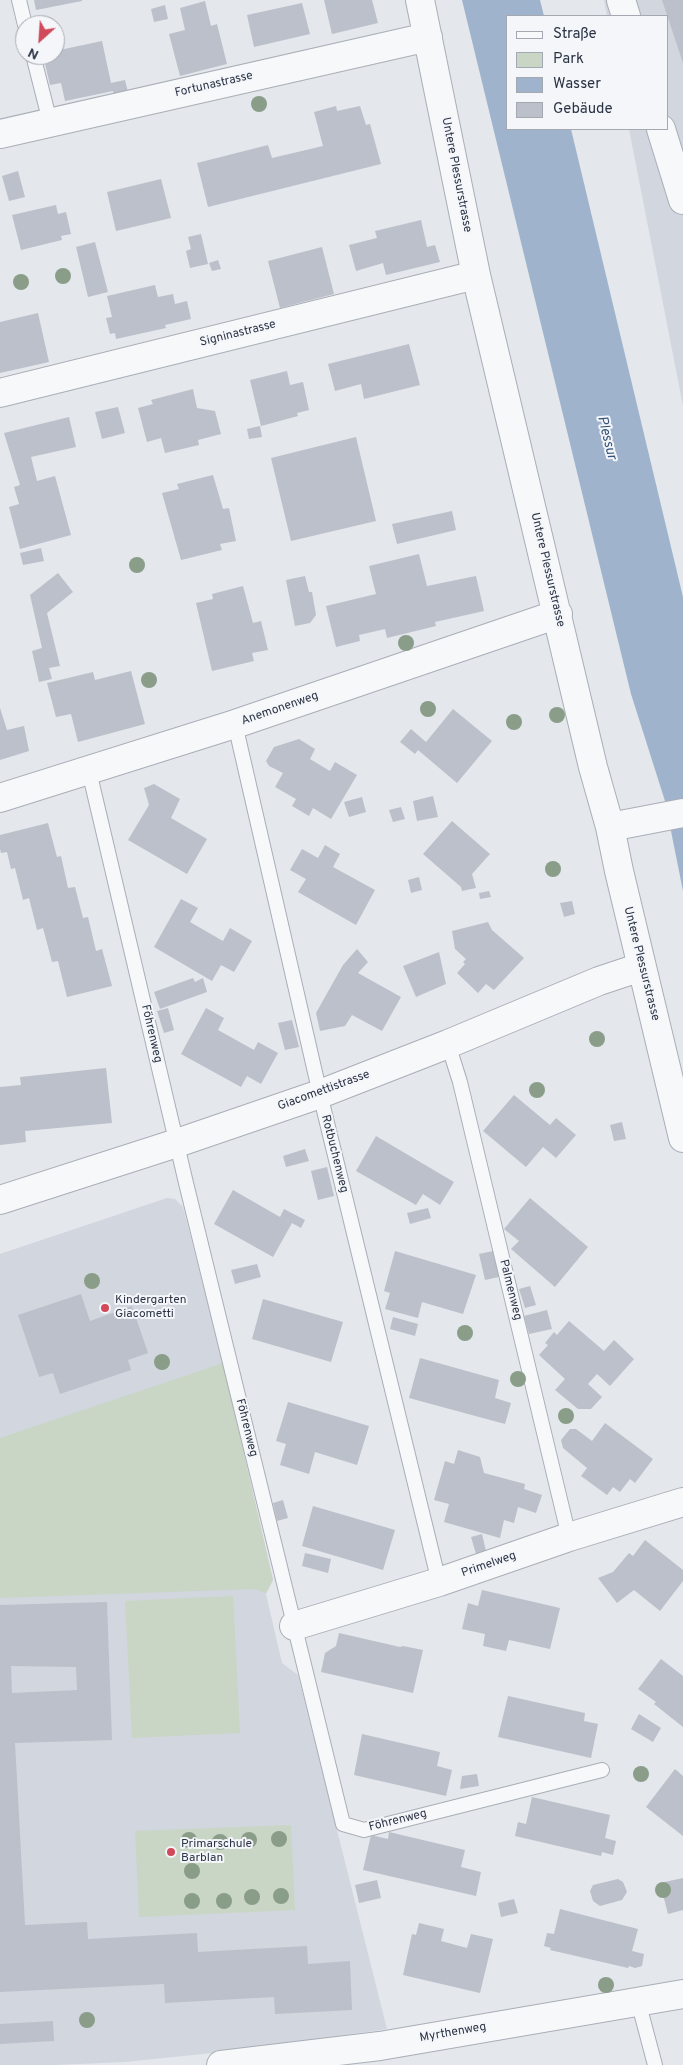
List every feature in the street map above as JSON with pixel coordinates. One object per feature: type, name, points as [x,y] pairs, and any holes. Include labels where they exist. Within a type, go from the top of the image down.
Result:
[{"type":"street","name":"Untere Plessurstrasse","points":[[420,0],[476,275],[593,767],[610,827],[641,967],[683,1138]]},
{"type":"street","points":[[621,0],[626,15]]},
{"type":"street","name":"Fortunastrasse","points":[[0,134],[428,37]]},
{"type":"street","points":[[661,130],[683,200]]},
{"type":"street","name":"Signinastrasse","points":[[0,393],[476,275]]},
{"type":"street","name":"Anemonenweg","points":[[0,798],[89,772],[235,724],[558,614]]},
{"type":"street","points":[[610,827],[672,815]]},
{"type":"street","name":"Giacomettistrasse","points":[[0,1200],[177,1143],[320,1094],[448,1044],[599,981],[641,967]]},
{"type":"street","name":"Primelweg","points":[[294,1626],[439,1582],[569,1537],[683,1502]]},
{"type":"street","name":"Myrthenweg","points":[[221,2065],[380,2046],[683,1994]]},
{"type":"lane","points":[[19,0],[23,15]]},
{"type":"lane","points":[[36,65],[50,122]]},
{"type":"lane","name":"Rotbuchenweg","points":[[235,724],[320,1094],[439,1582]]},
{"type":"lane","name":"Föhrenweg","points":[[89,772],[177,1143],[343,1824],[364,1830],[602,1770]]},
{"type":"lane","name":"Palmenweg","points":[[448,1044],[460,1082],[569,1537]]},
{"type":"lane","points":[[638,2001],[655,2065]]},
{"type":"shaded area","points":[[604,0],[683,0],[683,406],[629,130],[668,130],[668,15],[607,15]]},
{"type":"shaded area","name":"Primarschule Barblan","points":[[167,1198],[175,1199],[183,1207],[223,1363],[273,1580],[266,1594],[282,1663],[298,1675],[387,2029],[232,2051],[125,2062],[0,2065],[0,1254]]},
{"type":"green space","points":[[223,1363],[273,1580],[266,1593],[255,1589],[0,1598],[0,1438]]},
{"type":"green space","points":[[233,1596],[240,1733],[132,1738],[125,1601]]},
{"type":"green space","points":[[291,1825],[295,1910],[139,1917],[135,1831]]},
{"type":"water","name":"Plessur","points":[[462,0],[540,0],[544,15],[506,15],[506,130],[571,130],[683,597],[683,891],[665,801],[631,694]]},
{"type":"building","points":[[34,0],[82,0],[82,1],[36,10]]},
{"type":"building","points":[[324,0],[372,0],[378,23],[332,34]]},
{"type":"building","points":[[662,0],[683,0],[683,63],[668,15]]},
{"type":"building","points":[[205,1],[211,26],[217,24],[227,64],[180,76],[169,34],[185,30],[180,8]]},
{"type":"building","points":[[302,3],[310,34],[254,47],[247,15]]},
{"type":"building","points":[[165,5],[168,19],[154,22],[151,9]]},
{"type":"building","points":[[102,41],[111,83],[125,80],[128,92],[114,95],[113,91],[65,101],[61,83],[50,85],[45,65],[65,65],[65,49]]},
{"type":"building","points":[[336,106],[337,111],[360,106],[366,125],[370,124],[381,164],[208,207],[197,163],[268,145],[272,158],[323,146],[314,112]]},
{"type":"building","points":[[18,171],[25,197],[9,201],[2,176]]},
{"type":"building","points":[[161,179],[171,218],[116,231],[107,192]]},
{"type":"building","points":[[56,205],[58,214],[66,212],[71,234],[61,236],[62,240],[21,250],[12,215]]},
{"type":"building","points":[[421,220],[427,247],[435,245],[440,262],[386,275],[383,263],[356,271],[349,245],[377,238],[375,231]]},
{"type":"building","points":[[201,234],[208,264],[190,268],[186,251],[191,249],[188,237]]},
{"type":"building","points":[[95,242],[108,292],[88,297],[76,247]]},
{"type":"building","points":[[322,247],[334,294],[280,308],[268,261]]},
{"type":"building","points":[[218,260],[221,269],[212,271],[209,263]]},
{"type":"building","points":[[155,285],[158,297],[173,294],[175,304],[187,301],[191,319],[165,325],[166,328],[116,339],[115,333],[110,334],[106,318],[112,317],[107,296]]},
{"type":"building","points":[[38,313],[49,362],[0,373],[0,322]]},
{"type":"building","points":[[409,344],[420,385],[364,399],[361,384],[335,391],[328,364]]},
{"type":"building","points":[[287,371],[290,385],[303,382],[309,410],[297,413],[298,416],[261,426],[250,380]]},
{"type":"building","points":[[193,389],[197,408],[215,411],[221,434],[198,440],[199,445],[165,453],[161,438],[147,442],[138,408],[153,404],[151,400]]},
{"type":"building","points":[[118,407],[125,433],[102,439],[95,412]]},
{"type":"building","points":[[69,417],[76,447],[31,457],[37,481],[55,476],[71,535],[20,549],[9,507],[19,504],[14,487],[20,485],[4,433]]},
{"type":"building","points":[[260,426],[262,437],[249,439],[247,429]]},
{"type":"building","points":[[356,437],[376,521],[291,541],[271,458]]},
{"type":"building","points":[[213,475],[223,509],[229,508],[236,541],[220,544],[222,550],[181,560],[162,493],[179,489],[177,484]]},
{"type":"building","points":[[452,511],[456,530],[397,544],[392,524]]},
{"type":"building","points":[[41,548],[44,561],[23,565],[20,553]]},
{"type":"building","points":[[419,554],[427,586],[476,576],[484,611],[435,622],[436,626],[387,638],[385,629],[359,635],[360,641],[336,647],[326,606],[376,594],[369,566]]},
{"type":"building","points":[[58,573],[73,592],[47,613],[60,666],[49,668],[52,679],[39,682],[32,651],[42,648],[30,595]]},
{"type":"building","points":[[305,576],[309,592],[312,592],[316,615],[310,623],[295,626],[286,580]]},
{"type":"building","points":[[243,586],[253,623],[261,621],[268,650],[252,653],[254,661],[212,671],[196,603],[213,599],[212,594]]},
{"type":"building","points":[[131,671],[145,724],[78,742],[71,714],[56,717],[47,683],[93,672],[95,680]]},
{"type":"building","points":[[0,708],[7,730],[24,726],[29,751],[0,760]]},
{"type":"building","points":[[453,709],[492,741],[457,783],[418,750],[415,754],[400,742],[411,729],[426,742]]},
{"type":"building","points":[[299,739],[315,749],[310,759],[330,771],[335,762],[357,775],[331,819],[313,808],[309,816],[292,806],[296,799],[275,787],[283,773],[269,766],[266,761],[274,747]]},
{"type":"building","points":[[154,784],[180,799],[171,818],[207,839],[187,874],[128,840],[149,805],[144,788]]},
{"type":"building","points":[[433,796],[438,817],[417,821],[413,801]]},
{"type":"building","points":[[362,797],[366,812],[349,817],[344,802]]},
{"type":"building","points":[[401,807],[405,819],[393,822],[389,810]]},
{"type":"building","points":[[452,821],[490,854],[472,874],[476,888],[462,891],[461,887],[423,854]]},
{"type":"building","points":[[48,823],[57,857],[61,856],[68,888],[75,887],[83,918],[88,917],[96,951],[102,949],[112,986],[67,997],[58,961],[52,962],[43,928],[37,930],[29,898],[23,900],[15,868],[11,869],[7,852],[1,853],[0,835]]},
{"type":"building","points":[[325,845],[340,854],[333,867],[375,890],[356,925],[298,892],[306,879],[290,870],[302,849],[318,858]]},
{"type":"building","points":[[419,877],[422,890],[411,893],[408,880]]},
{"type":"building","points":[[489,891],[491,897],[480,899],[479,893]]},
{"type":"building","points":[[181,899],[198,908],[190,922],[223,941],[230,928],[252,941],[234,972],[221,965],[212,981],[154,947]]},
{"type":"building","points":[[572,901],[575,914],[564,917],[560,903]]},
{"type":"building","points":[[488,922],[492,930],[524,958],[494,990],[486,984],[478,993],[457,973],[465,964],[463,962],[466,959],[455,949],[452,931]]},
{"type":"building","points":[[357,949],[368,962],[358,973],[401,997],[382,1031],[352,1015],[345,1026],[320,1031],[316,1013],[343,965]]},
{"type":"building","points":[[439,952],[446,984],[416,997],[403,966]]},
{"type":"building","points":[[193,978],[195,982],[203,978],[207,992],[160,1009],[154,992]]},
{"type":"building","points":[[168,1008],[174,1030],[164,1033],[157,1011]]},
{"type":"building","points":[[206,1008],[224,1018],[218,1030],[254,1050],[258,1042],[278,1053],[261,1084],[247,1076],[241,1087],[181,1054]]},
{"type":"building","points":[[292,1020],[299,1047],[285,1050],[278,1023]]},
{"type":"building","points":[[106,1068],[112,1123],[25,1131],[26,1142],[0,1145],[0,1087],[21,1085],[20,1077]]},
{"type":"building","points":[[514,1095],[550,1125],[556,1118],[576,1135],[556,1158],[543,1147],[526,1167],[483,1131]]},
{"type":"building","points":[[622,1122],[626,1139],[614,1141],[610,1125]]},
{"type":"building","points":[[376,1136],[454,1182],[440,1205],[423,1194],[416,1205],[356,1171]]},
{"type":"building","points":[[305,1149],[309,1161],[286,1167],[283,1156]]},
{"type":"building","points":[[327,1167],[334,1196],[318,1200],[311,1171]]},
{"type":"building","points":[[233,1190],[280,1217],[284,1209],[305,1220],[301,1228],[292,1223],[273,1257],[214,1224]]},
{"type":"building","points":[[530,1198],[588,1247],[555,1287],[511,1249],[519,1241],[504,1229]]},
{"type":"building","points":[[428,1208],[431,1218],[410,1224],[407,1213]]},
{"type":"building","points":[[395,1251],[476,1275],[463,1314],[422,1302],[418,1318],[385,1309],[390,1293],[384,1291]]},
{"type":"building","points":[[493,1251],[499,1277],[485,1280],[479,1254]]},
{"type":"building","points":[[257,1264],[261,1277],[235,1284],[231,1270]]},
{"type":"building","points":[[530,1286],[536,1305],[525,1308],[519,1289]]},
{"type":"building","points":[[81,1294],[90,1321],[132,1306],[148,1353],[128,1360],[131,1370],[60,1394],[53,1373],[39,1377],[18,1315]]},
{"type":"building","points":[[263,1299],[343,1322],[331,1362],[252,1339]]},
{"type":"building","points":[[547,1310],[552,1329],[529,1334],[524,1316]]},
{"type":"building","points":[[393,1317],[418,1324],[415,1336],[390,1329]]},
{"type":"building","points":[[569,1321],[604,1351],[614,1340],[634,1359],[610,1386],[597,1374],[588,1384],[602,1397],[591,1409],[578,1409],[555,1390],[565,1379],[539,1355],[548,1345],[545,1343],[554,1332],[557,1335]]},
{"type":"building","points":[[420,1358],[499,1380],[495,1398],[511,1403],[505,1424],[409,1398]]},
{"type":"building","points":[[288,1402],[369,1426],[357,1465],[315,1452],[309,1474],[280,1465],[286,1444],[276,1441]]},
{"type":"building","points":[[605,1423],[653,1459],[635,1483],[630,1479],[620,1492],[613,1487],[607,1495],[581,1476],[587,1468],[563,1448],[561,1440],[570,1429],[576,1429],[592,1441]]},
{"type":"building","points":[[458,1450],[480,1457],[484,1473],[525,1484],[524,1489],[542,1495],[536,1513],[518,1507],[514,1523],[504,1520],[500,1538],[444,1522],[449,1504],[434,1500],[445,1461],[454,1464]]},
{"type":"building","points":[[283,1500],[288,1518],[277,1521],[273,1503]]},
{"type":"building","points":[[313,1506],[395,1530],[383,1570],[302,1546]]},
{"type":"building","points":[[482,1534],[486,1551],[476,1554],[471,1537]]},
{"type":"building","points":[[645,1540],[683,1570],[683,1581],[660,1611],[634,1590],[617,1603],[598,1578],[613,1572],[629,1553],[633,1556]]},
{"type":"building","points":[[305,1553],[331,1559],[328,1573],[302,1566]]},
{"type":"building","points":[[482,1590],[560,1608],[550,1649],[509,1640],[506,1651],[483,1646],[485,1634],[462,1629],[468,1603],[478,1606]]},
{"type":"building","points":[[107,1602],[112,1740],[15,1743],[25,1925],[87,1922],[88,1939],[197,1933],[198,1952],[307,1946],[308,1964],[350,1961],[352,2010],[275,2014],[274,1997],[165,2003],[164,1984],[0,1992],[0,1605]],"holes":[[[11,1666],[76,1667],[77,1690],[12,1693]]]},
{"type":"building","points":[[339,1633],[400,1647],[423,1650],[413,1693],[321,1672],[325,1653],[336,1646]]},
{"type":"building","points":[[661,1659],[683,1676],[683,1727],[654,1704],[656,1702],[638,1689]]},
{"type":"building","points":[[508,1696],[585,1713],[584,1721],[598,1724],[591,1758],[498,1737]]},
{"type":"building","points":[[639,1714],[661,1728],[653,1742],[631,1729]]},
{"type":"building","points":[[362,1734],[440,1752],[437,1766],[452,1770],[446,1796],[354,1775]]},
{"type":"building","points":[[675,1769],[683,1776],[683,1836],[646,1807]]},
{"type":"building","points":[[477,1774],[479,1786],[460,1789],[462,1776]]},
{"type":"building","points":[[532,1797],[610,1815],[605,1838],[616,1841],[613,1855],[602,1852],[601,1856],[515,1836],[518,1822],[526,1824]]},
{"type":"building","points":[[389,1832],[465,1850],[461,1867],[481,1872],[476,1896],[363,1870],[371,1835],[388,1839]]},
{"type":"building","points":[[683,1878],[683,1910],[668,1914],[660,1883]]},
{"type":"building","points":[[618,1879],[623,1882],[627,1892],[622,1900],[600,1906],[593,1901],[590,1891],[593,1885]]},
{"type":"building","points":[[377,1880],[381,1898],[359,1903],[355,1885]]},
{"type":"building","points":[[514,1899],[518,1913],[501,1917],[498,1903]]},
{"type":"building","points":[[560,1909],[638,1929],[632,1951],[644,1954],[642,1966],[635,1968],[629,1966],[628,1968],[550,1950],[551,1948],[544,1946],[547,1933],[554,1934]]},
{"type":"building","points":[[419,1923],[444,1929],[441,1941],[467,1948],[471,1934],[493,1939],[480,1993],[403,1975],[412,1934],[416,1935]]},
{"type":"building","points":[[53,2021],[54,2041],[0,2044],[0,2024]]},
{"type":"place","name":"Kindergarten Giacometti","points":[[105,1308]]},
{"type":"place","name":"Primarschule Barblan","points":[[171,1852]]}]
